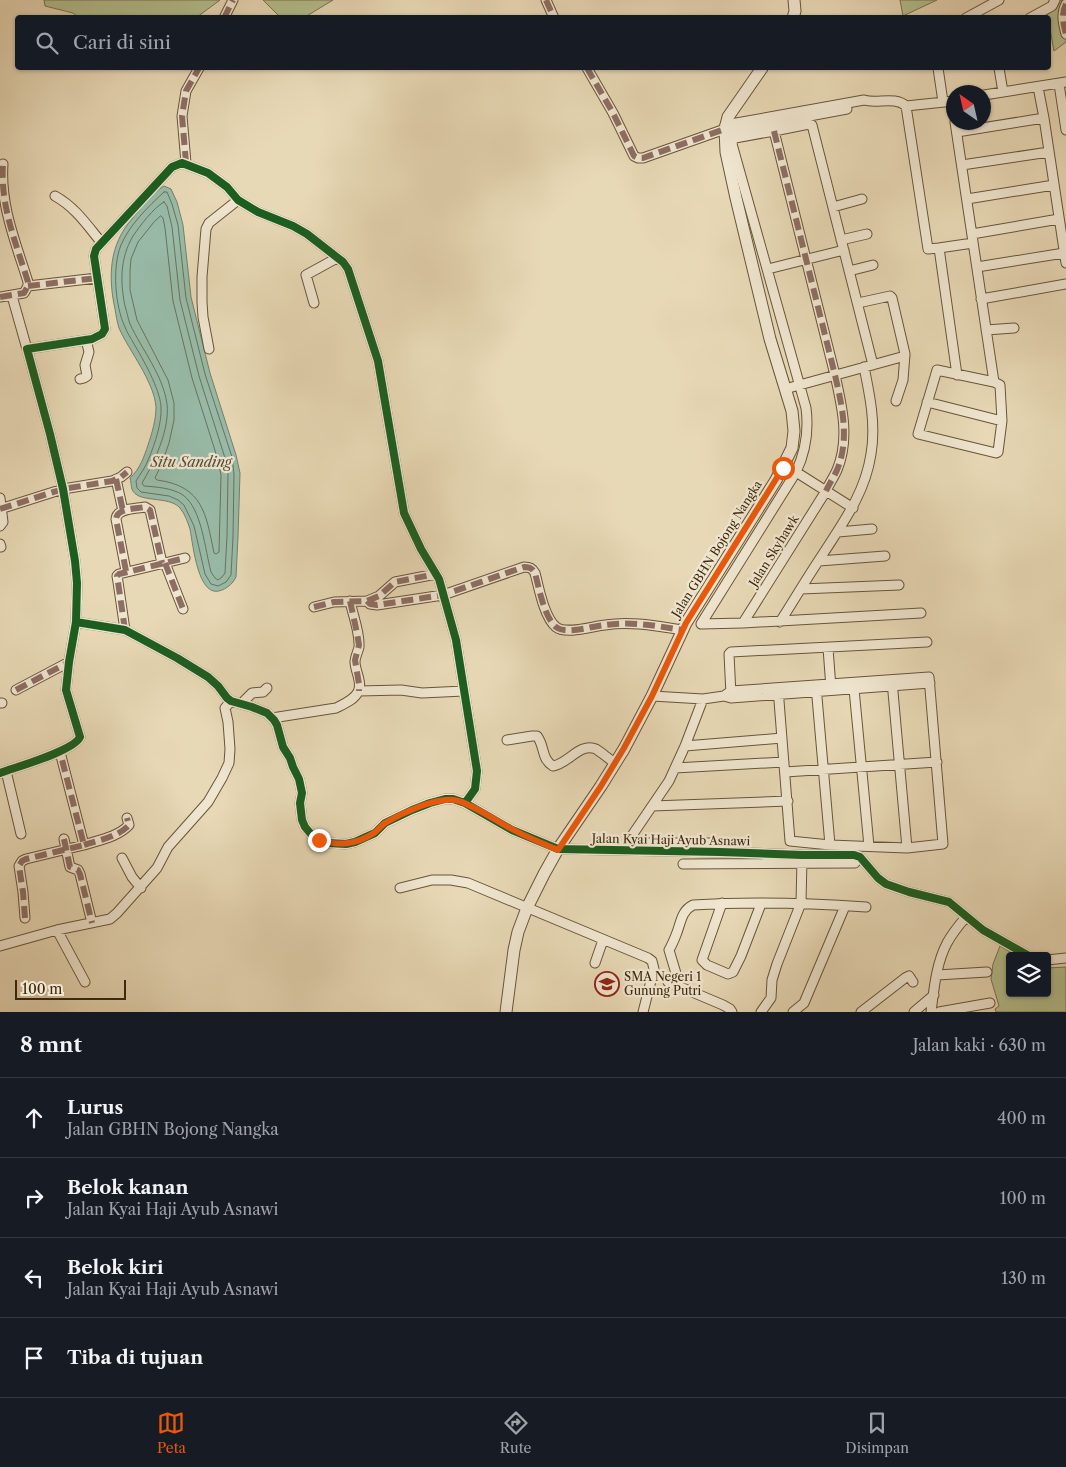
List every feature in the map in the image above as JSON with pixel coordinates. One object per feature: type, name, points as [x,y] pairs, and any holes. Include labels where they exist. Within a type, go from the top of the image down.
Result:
[{"type":"street","points":[[226,15],[233,0]]},
{"type":"street","points":[[546,0],[553,15]]},
{"type":"street","points":[[794,0],[794,15]]},
{"type":"street","points":[[972,15],[999,0]]},
{"type":"street","points":[[1036,15],[1052,6],[1055,0]]},
{"type":"street","points":[[1066,4],[1062,14],[1066,34]]},
{"type":"street","points":[[186,163],[182,116],[186,91],[198,70]]},
{"type":"street","points":[[588,70],[613,113],[634,156],[638,158],[643,158],[725,129],[864,100],[878,102],[898,101],[906,106],[946,101]]},
{"type":"street","points":[[725,129],[728,116],[761,70]]},
{"type":"street","points":[[939,70],[946,92]]},
{"type":"street","points":[[999,70],[1003,92]]},
{"type":"street","points":[[991,94],[1063,83],[1066,130]]},
{"type":"street","points":[[1038,87],[1066,263]]},
{"type":"street","points":[[906,106],[928,249],[1059,219]]},
{"type":"street","points":[[991,123],[1044,118]]},
{"type":"street","points":[[701,624],[796,472],[804,453],[808,426],[806,408],[732,144],[735,138],[809,124],[812,125],[858,303],[869,366],[872,452],[866,477],[853,508],[780,622]]},
{"type":"street","name":"Jalan GBHN Bojong Nangka","points":[[506,1012],[514,950],[527,908],[558,850],[615,763],[652,696],[684,627],[776,480],[792,448],[794,431],[792,411],[770,339],[736,198],[726,152],[725,129]]},
{"type":"street","points":[[956,130],[994,382]]},
{"type":"street","name":"Jalan Skyhawk","points":[[743,624],[826,491],[837,469],[844,435],[843,412],[835,375],[774,132]]},
{"type":"street","points":[[962,165],[1049,152]]},
{"type":"street","points":[[27,349],[86,340],[99,337],[104,332],[94,256],[96,249],[172,167],[179,163],[186,163],[208,173],[228,187],[238,200],[258,212],[293,226],[307,234],[343,262],[348,269],[378,361],[404,513],[420,549],[436,574],[456,640],[478,771],[475,789],[464,803]]},
{"type":"street","points":[[0,297],[24,292],[28,286],[8,221],[4,196],[3,164]]},
{"type":"street","points":[[967,199],[1054,185]]},
{"type":"street","points":[[55,196],[76,210],[101,242]]},
{"type":"street","points":[[833,207],[862,199]]},
{"type":"street","points":[[209,349],[203,317],[202,290],[206,229],[209,223],[238,200]]},
{"type":"street","points":[[841,240],[867,234]]},
{"type":"street","points":[[939,248],[957,375]]},
{"type":"street","points":[[768,268],[844,250]]},
{"type":"street","points":[[977,266],[1064,253]]},
{"type":"street","points":[[314,302],[306,276],[337,258]]},
{"type":"street","points":[[849,271],[873,266]]},
{"type":"street","points":[[28,286],[98,278]]},
{"type":"street","points":[[981,299],[1066,284]]},
{"type":"street","points":[[12,296],[63,489],[77,573],[76,622],[68,662],[66,690],[80,737],[77,742],[60,752],[3,772],[22,834]]},
{"type":"street","points":[[858,303],[890,296],[892,298],[905,356],[902,380],[896,401]]},
{"type":"street","points":[[986,330],[1014,328]]},
{"type":"street","points":[[80,379],[87,376],[85,365],[89,352],[86,340]]},
{"type":"street","points":[[785,389],[905,356]]},
{"type":"street","points":[[936,371],[957,375],[994,382],[1000,386],[1002,421],[998,452],[917,432],[936,371]]},
{"type":"street","points":[[926,402],[1002,421]]},
{"type":"street","points":[[1,509],[63,489],[116,480],[126,472]]},
{"type":"street","points":[[796,472],[853,508]]},
{"type":"street","points":[[116,480],[123,511]]},
{"type":"street","points":[[0,498],[3,522],[0,526]]},
{"type":"street","points":[[126,571],[116,516],[123,511],[144,507],[150,510],[163,563],[183,609]]},
{"type":"street","points":[[838,532],[872,529]]},
{"type":"street","points":[[819,561],[885,556]]},
{"type":"street","points":[[125,630],[117,576],[126,571],[185,558]]},
{"type":"street","points":[[367,601],[370,604],[377,605],[443,595],[524,567],[529,567],[535,573],[545,608],[552,622],[560,629],[575,630],[607,624],[634,622],[684,627],[701,624],[743,624],[922,613]]},
{"type":"street","points":[[314,606],[334,602],[367,601],[379,596],[395,582],[436,574]]},
{"type":"street","points":[[801,589],[899,585]]},
{"type":"street","points":[[76,622],[125,630],[208,676],[231,701],[262,711],[272,718],[336,708],[345,704],[359,691],[355,660],[359,645],[350,601]]},
{"type":"street","points":[[729,695],[730,652],[926,642]]},
{"type":"street","points":[[828,648],[831,687]]},
{"type":"street","points":[[16,690],[68,662]]},
{"type":"street","points":[[652,696],[703,699],[729,695],[778,691],[816,688],[892,683],[930,683],[944,843],[907,848],[830,845],[790,841],[778,691]]},
{"type":"street","points":[[831,687],[854,689],[892,683]]},
{"type":"street","points":[[892,683],[907,848]]},
{"type":"street","points":[[242,703],[252,692],[263,692],[267,688]]},
{"type":"street","points":[[816,688],[830,845]]},
{"type":"street","points":[[854,689],[869,846]]},
{"type":"street","points":[[359,691],[401,690],[422,693],[464,691]]},
{"type":"street","points":[[633,834],[675,768],[703,699]]},
{"type":"street","points":[[0,946],[114,917],[141,888],[157,868],[168,847],[208,802],[225,772],[229,764],[230,749],[225,708],[231,701]]},
{"type":"street","name":"Jalan Kyai Haji Ayub Asnawi","points":[[272,718],[277,725],[283,747],[299,778],[302,793],[300,803],[302,820],[305,827],[319,840],[346,844],[374,833],[385,823],[430,803],[458,800],[512,830],[558,850],[720,852],[802,859],[854,855],[860,857],[878,878],[886,884],[945,901],[966,917]]},
{"type":"street","points":[[507,740],[538,736],[543,746],[544,758],[547,763],[553,766],[563,762],[583,748],[596,750],[615,763]]},
{"type":"street","points":[[685,746],[782,738]]},
{"type":"street","points":[[60,752],[84,845]]},
{"type":"street","points":[[675,768],[785,767],[823,769],[937,762]]},
{"type":"street","points":[[652,806],[788,801]]},
{"type":"street","points":[[24,918],[20,864],[26,859],[67,850],[115,835],[129,825],[127,818]]},
{"type":"street","points":[[64,839],[70,867],[78,870],[80,874],[92,923]]},
{"type":"street","points":[[632,850],[647,843],[720,843],[720,852]]},
{"type":"street","points":[[689,851],[686,864],[802,859],[855,863]]},
{"type":"street","points":[[122,858],[132,878],[141,888]]},
{"type":"street","points":[[761,1012],[771,998],[772,980],[801,903],[802,859]]},
{"type":"street","points":[[400,888],[432,880],[468,883],[652,960],[654,969],[643,1012]]},
{"type":"street","points":[[722,903],[702,960],[706,965],[728,974],[733,972],[741,956],[761,904]]},
{"type":"street","points":[[678,986],[669,950],[683,915],[693,905],[801,903],[866,907]]},
{"type":"street","points":[[793,1012],[804,1003],[845,906]]},
{"type":"street","points":[[931,1012],[936,975],[941,956],[948,941],[966,917],[983,930],[1022,952]]},
{"type":"street","points":[[57,930],[85,982]]},
{"type":"street","points":[[595,963],[604,940]]},
{"type":"street","points":[[1051,960],[1066,958]]},
{"type":"street","points":[[936,975],[986,972]]},
{"type":"street","points":[[861,1012],[905,978],[909,976],[913,982]]},
{"type":"street","points":[[668,982],[723,1004],[732,1012]]},
{"type":"street","points":[[914,1012],[934,994]]},
{"type":"street","points":[[939,1012],[990,1003]]},
{"type":"shaded area","points":[[44,0],[220,0],[200,15],[76,15],[45,6]]},
{"type":"shaded area","points":[[263,0],[333,0],[308,15],[278,15]]},
{"type":"shaded area","points":[[900,0],[937,0],[905,15],[903,15]]},
{"type":"shaded area","points":[[1051,0],[1066,0],[1066,42],[1054,51],[1051,34],[1051,15],[1047,15],[1046,11]]},
{"type":"shaded area","points":[[1000,946],[1010,952],[1006,952],[1006,997],[1051,997],[1051,968],[1066,967],[1066,1012],[996,1012],[995,1009],[999,1006],[991,979],[993,964]]},
{"type":"water","name":"Situ Sanding","points":[[164,186],[171,189],[177,202],[183,225],[191,297],[210,373],[240,473],[236,577],[227,588],[222,590],[214,591],[207,587],[202,579],[195,558],[190,529],[182,510],[175,504],[135,494],[130,478],[139,467],[145,454],[156,407],[151,387],[118,326],[111,285],[112,262],[124,229],[147,201]]},
{"type":"marked path","points":[[226,15],[233,0]]},
{"type":"marked path","points":[[546,0],[553,15]]},
{"type":"marked path","points":[[1066,4],[1063,11],[1066,34]]},
{"type":"marked path","points":[[186,163],[182,116],[186,91],[198,70]]},
{"type":"marked path","points":[[588,70],[613,113],[634,156],[638,158],[643,158],[725,129]]},
{"type":"marked path","points":[[774,131],[835,375],[844,422],[841,458],[826,491]]},
{"type":"marked path","points":[[0,297],[24,293],[28,286],[6,210],[3,164]]},
{"type":"marked path","points":[[28,286],[97,278]]},
{"type":"marked path","points":[[0,509],[63,489],[112,481],[127,472]]},
{"type":"marked path","points":[[116,479],[123,511]]},
{"type":"marked path","points":[[126,571],[116,519],[117,515],[127,510],[145,507],[150,510],[162,563]]},
{"type":"marked path","points":[[125,630],[117,576],[185,558]]},
{"type":"marked path","points":[[165,563],[183,609]]},
{"type":"marked path","points":[[367,601],[370,604],[377,605],[443,595],[526,567],[531,568],[535,573],[542,602],[548,616],[556,627],[560,629],[573,630],[605,625],[644,624],[683,630]]},
{"type":"marked path","points":[[314,607],[334,602],[367,601],[379,596],[395,582],[436,574]]},
{"type":"marked path","points":[[350,601],[359,645],[355,660],[359,691]]},
{"type":"marked path","points":[[16,690],[69,662]]},
{"type":"marked path","points":[[25,918],[19,866],[22,861],[84,845],[60,752],[63,750]]},
{"type":"marked path","points":[[84,845],[108,838],[125,829],[129,825],[127,818]]},
{"type":"marked path","points":[[64,839],[70,867],[78,870],[80,874],[92,923]]},
{"type":"cycle path","points":[[0,773],[56,753],[67,748],[80,737],[66,690],[76,622],[77,583],[75,561],[63,489],[27,349],[92,339],[102,334],[105,329],[94,256],[96,249],[172,167],[182,163],[208,173],[227,187],[238,200],[258,212],[293,226],[307,234],[343,262],[348,269],[378,361],[404,513],[421,549],[439,579],[456,640],[477,771],[475,789],[465,803]]},
{"type":"cycle path","points":[[76,622],[125,630],[208,677],[231,701],[267,713],[277,725],[283,747],[299,779],[302,793],[300,803],[302,820],[305,827],[319,840],[328,843],[346,844],[355,842],[375,833],[385,823],[412,810],[430,803],[453,799],[465,803],[512,830],[558,849],[854,855],[860,857],[878,878],[886,884],[949,902],[983,930],[1022,952]]},
{"type":"place","name":"SMA Negeri 1 Gunung Putri","points":[[607,984]]},
{"type":"route","points":[[319,840],[337,844],[355,842],[374,833],[385,823],[412,810],[438,801],[458,800],[512,830],[558,850],[624,748],[652,696],[686,623],[783,468]]}]
